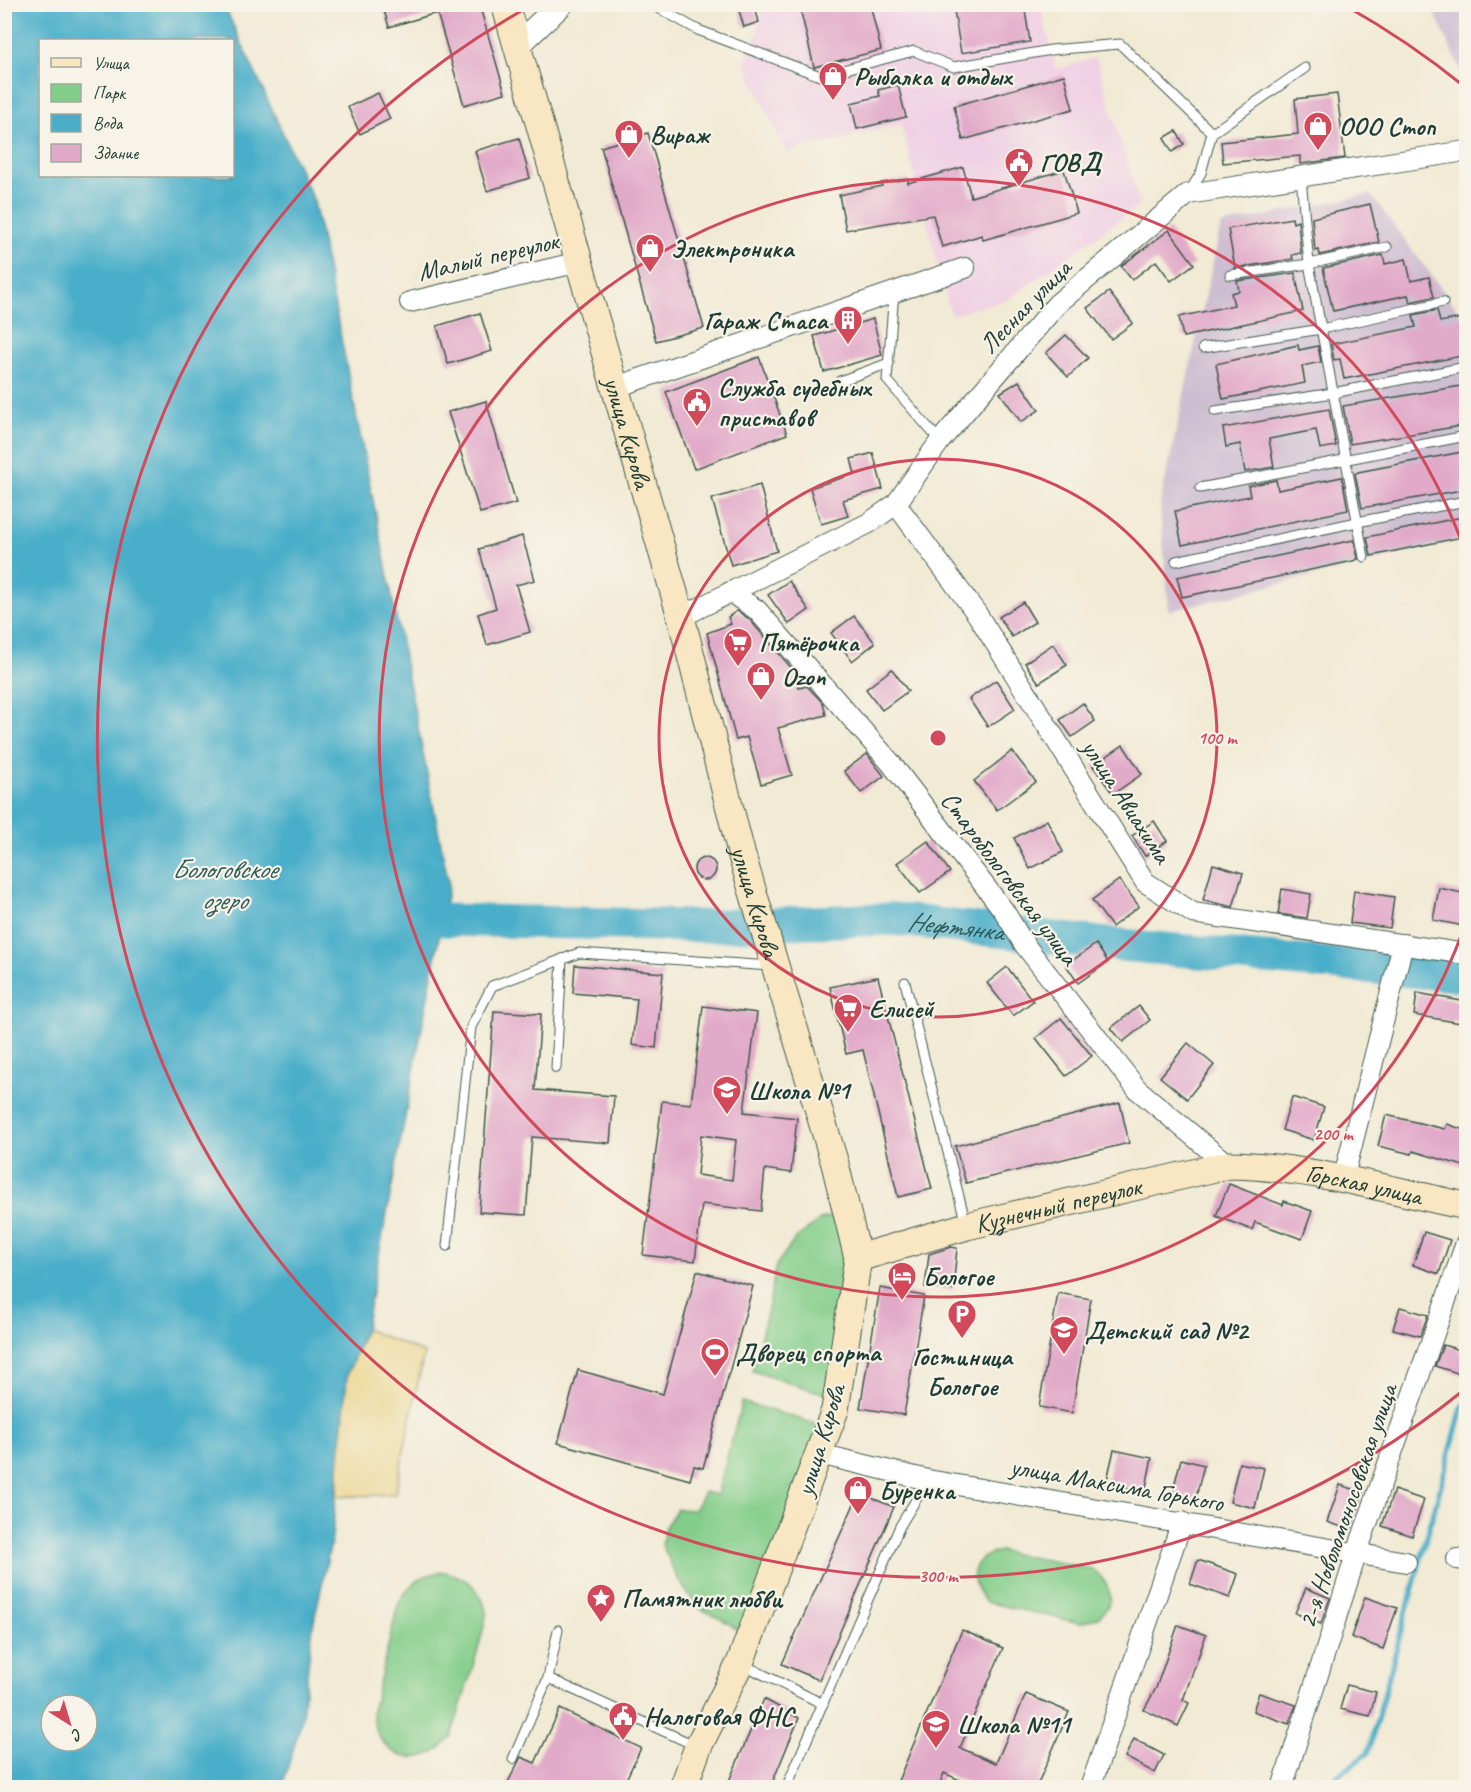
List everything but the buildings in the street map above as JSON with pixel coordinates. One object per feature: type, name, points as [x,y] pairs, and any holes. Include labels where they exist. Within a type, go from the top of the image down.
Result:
[{"type":"main road","name":"улица Кирова","points":[[505,4],[681,617],[742,856],[835,1164],[858,1258],[835,1410],[740,1663],[698,1747],[683,1788]]},
{"type":"main road","name":"Кузнечный переулок","points":[[858,1258],[967,1226],[1228,1165],[1259,1165]]},
{"type":"main road","name":"Горская улица","points":[[1259,1165],[1467,1206]]},
{"type":"street","points":[[518,45],[561,4]]},
{"type":"street","points":[[1188,194],[1467,151]]},
{"type":"street","name":"Лесная улица","points":[[681,617],[869,523],[896,504],[940,441],[1058,304],[1188,194]]},
{"type":"street","name":"Малый переулок","points":[[410,303],[579,262]]},
{"type":"street","points":[[616,387],[965,268]]},
{"type":"street","name":"улица Авиахима","points":[[896,504],[977,614],[1145,882],[1193,913],[1467,954]]},
{"type":"street","name":"Старобологовская улица","points":[[730,592],[757,610],[890,762],[1004,911],[1024,944],[1137,1089],[1228,1165]]},
{"type":"street","points":[[1343,1180],[1404,944]]},
{"type":"street","name":"2-я Новоломоносовская улица","points":[[1282,1788],[1357,1552],[1467,1243]]},
{"type":"street","name":"улица Максима Горького","points":[[819,1454],[928,1479],[1406,1562]]},
{"type":"street","points":[[1090,1788],[1182,1522]]},
{"type":"lane","points":[[651,4],[698,30],[820,76],[914,51],[954,67],[1051,50],[1120,44],[1212,134]]},
{"type":"lane","points":[[1188,194],[1201,173],[1212,134],[1305,68]]},
{"type":"lane","points":[[1301,178],[1309,264],[1364,557]]},
{"type":"lane","points":[[1230,275],[1309,264],[1387,247]]},
{"type":"lane","points":[[894,292],[887,380],[940,441]]},
{"type":"lane","points":[[1203,348],[1321,329],[1443,302]]},
{"type":"lane","points":[[840,381],[889,363]]},
{"type":"lane","points":[[1215,411],[1333,393],[1467,367]]},
{"type":"lane","points":[[1200,488],[1467,436]]},
{"type":"lane","points":[[1176,561],[1467,501]]},
{"type":"lane","points":[[447,1246],[471,1028],[492,986],[579,953],[770,954]]},
{"type":"lane","points":[[555,1068],[562,959]]},
{"type":"lane","points":[[905,982],[967,1226]]},
{"type":"lane","points":[[786,1788],[900,1526],[928,1479]]},
{"type":"lane","points":[[513,1759],[548,1677],[558,1630]]},
{"type":"lane","points":[[740,1663],[823,1704]]},
{"type":"lane","points":[[548,1677],[698,1747]]},
{"type":"shaded area","points":[[758,5],[1040,5],[1056,69],[1096,58],[1140,205],[1007,300],[951,315],[901,124],[786,152],[745,65],[761,20]]},
{"type":"shaded area","points":[[1431,5],[1466,5],[1466,82]]},
{"type":"shaded area","points":[[1370,194],[1466,321],[1466,538],[1169,611],[1160,504],[1221,225]]},
{"type":"green space","points":[[838,1214],[845,1249],[838,1398],[752,1371],[770,1301],[776,1265],[796,1238],[822,1219]]},
{"type":"green space","points":[[742,1402],[830,1428],[745,1638],[729,1623],[697,1607],[678,1579],[662,1545],[665,1527],[677,1509],[694,1510],[704,1492],[717,1495]]},
{"type":"green space","points":[[1000,1551],[1092,1569],[1101,1577],[1109,1593],[1106,1609],[1092,1620],[1080,1623],[986,1602],[976,1586],[974,1571],[982,1559]]},
{"type":"green space","points":[[446,1572],[467,1581],[481,1597],[486,1612],[482,1634],[451,1737],[427,1755],[402,1756],[382,1741],[375,1728],[372,1712],[398,1605],[417,1581],[430,1574]]},
{"type":"sand","points":[[365,1329],[424,1353],[395,1494],[337,1497],[347,1376]]},
{"type":"water","name":"Бологовское озеро","points":[[5,4],[224,5],[314,201],[449,885],[365,1329],[347,1376],[332,1538],[313,1626],[301,1723],[282,1787],[5,1787]]},
{"type":"waterway","name":"Нефтянка","points":[[443,920],[703,926],[893,919],[1098,943],[1466,976]]},
{"type":"waterway","points":[[1321,1788],[1368,1753],[1462,1408],[1466,1403]]},
{"type":"place","name":"Рыбалка и отдых","points":[[833,102]]},
{"type":"place","name":"ООО Стоп","points":[[1318,152]]},
{"type":"place","name":"Вираж","points":[[629,160]]},
{"type":"place","name":"ГОВД","points":[[1019,188]]},
{"type":"place","name":"Электроника","points":[[650,274]]},
{"type":"place","name":"Гараж Стаса","points":[[848,346]]},
{"type":"place","name":"Служба судебных приставов","points":[[697,428]]},
{"type":"place","name":"Пятёрочка","points":[[738,668]]},
{"type":"place","name":"Ozon","points":[[761,702]]},
{"type":"place","name":"Елисей","points":[[848,1034]]},
{"type":"place","name":"Школа №1","points":[[727,1116]]},
{"type":"place","name":"Бологое","points":[[902,1302]]},
{"type":"place","name":"Гостиница Бологое","points":[[962,1340]]},
{"type":"place","name":"Детский сад №2","points":[[1064,1356]]},
{"type":"place","name":"Дворец спорта","points":[[715,1378]]},
{"type":"place","name":"Буренка","points":[[858,1516]]},
{"type":"place","name":"Памятник любви","points":[[601,1624]]},
{"type":"place","name":"Налоговая ФНС","points":[[623,1742]]},
{"type":"place","name":"Школа №11","points":[[936,1750]]}]
